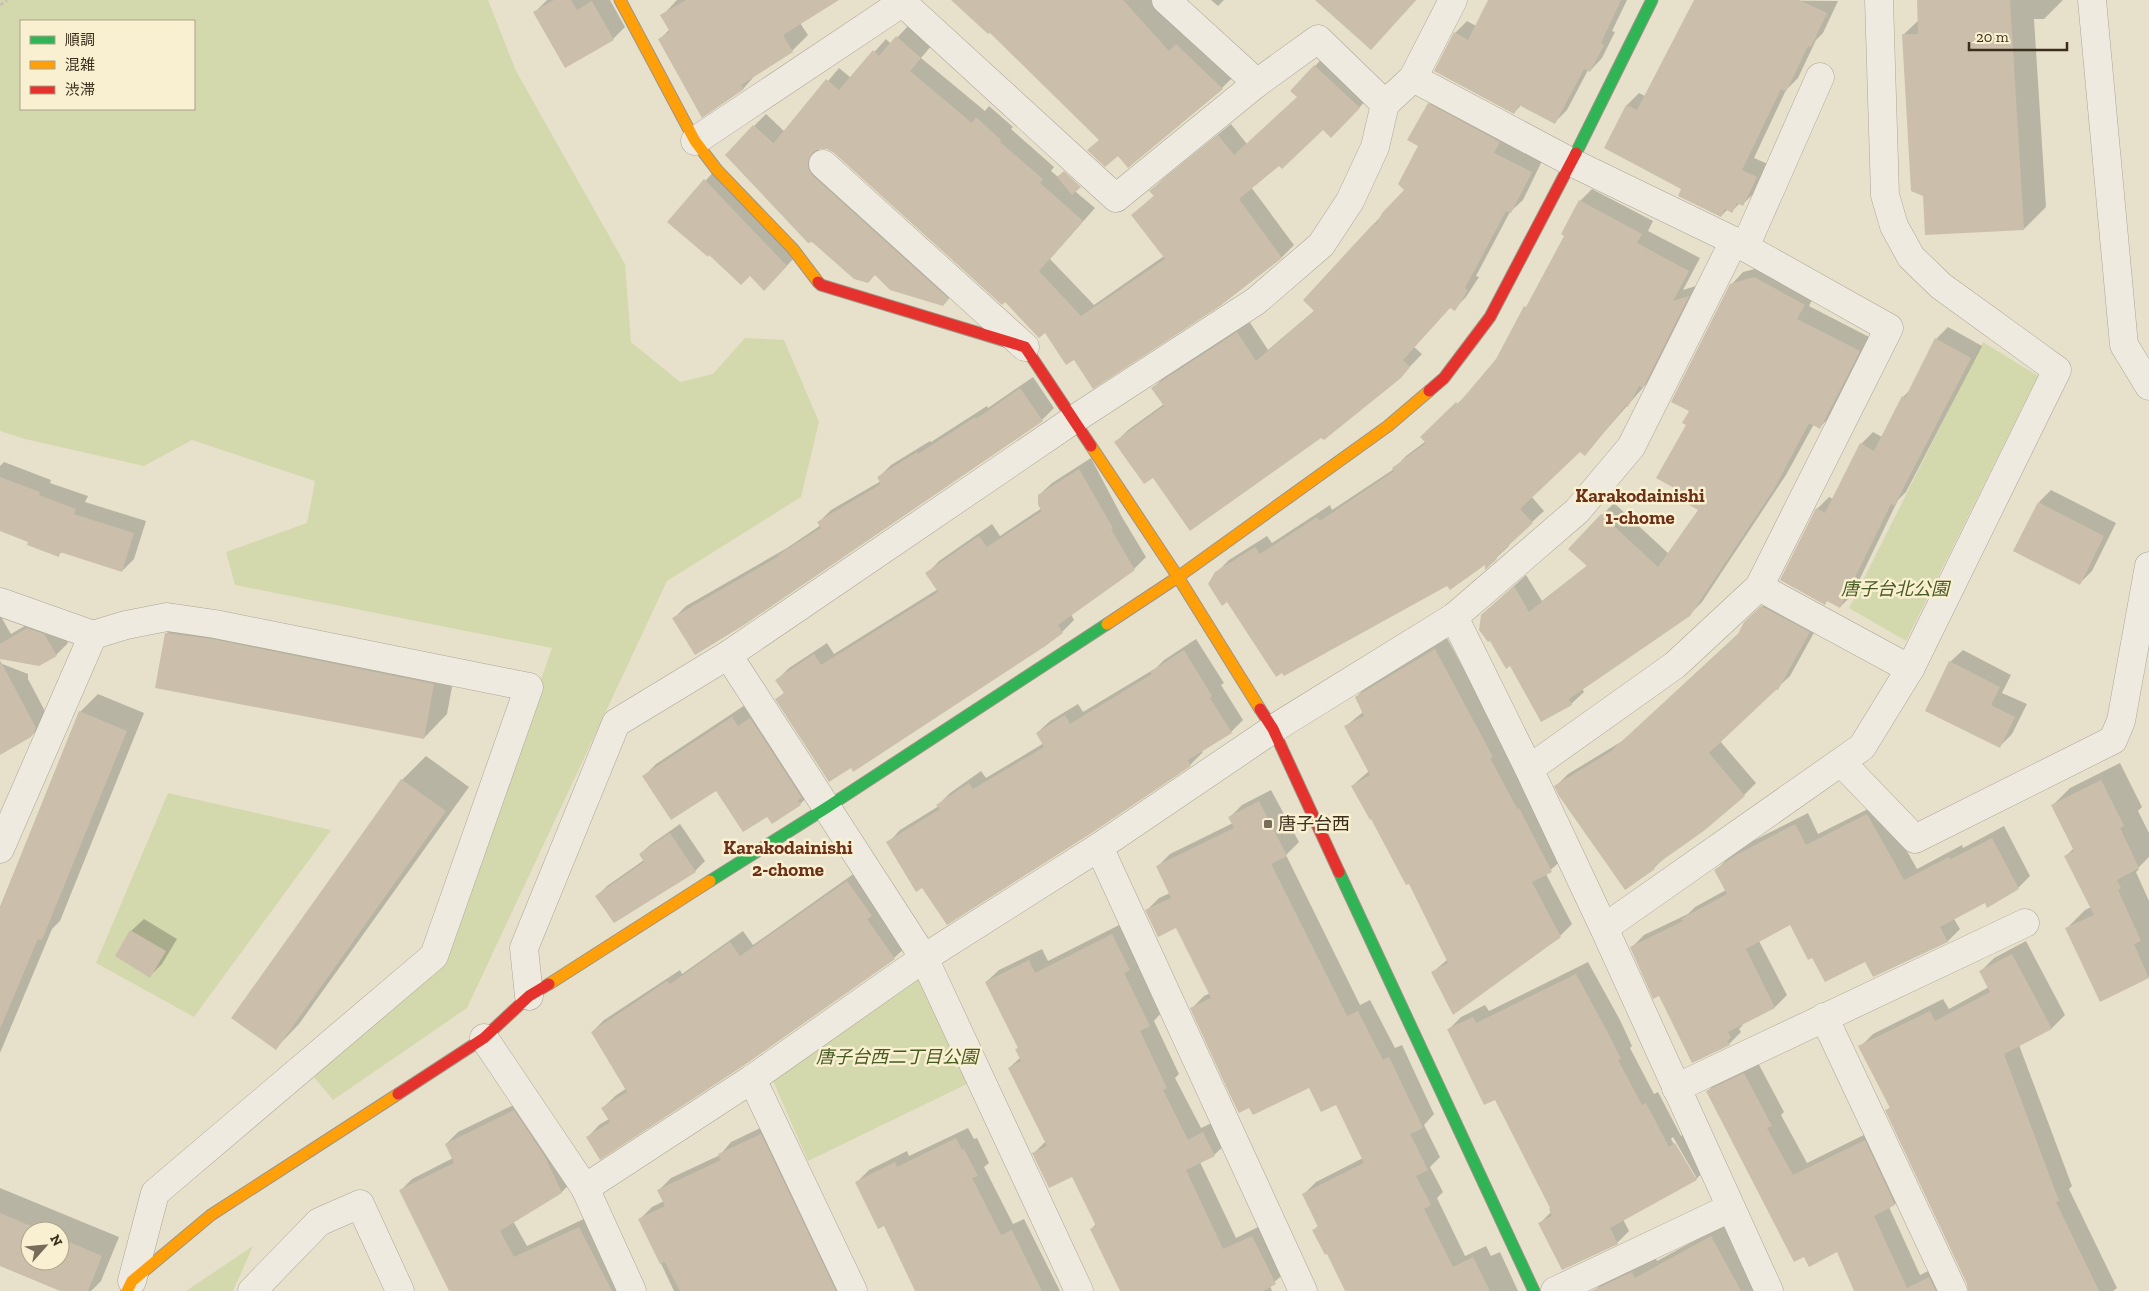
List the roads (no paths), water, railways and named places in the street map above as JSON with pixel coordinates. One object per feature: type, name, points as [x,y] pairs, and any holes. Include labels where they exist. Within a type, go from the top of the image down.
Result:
[{"type":"street","points":[[620,0],[695,141],[717,170],[793,249],[821,285],[1025,347]]},
{"type":"street","points":[[1166,0],[1257,83]]},
{"type":"street","points":[[528,996],[524,948],[616,723],[728,655],[1072,420],[1256,300],[1322,245],[1350,201],[1375,147],[1385,104],[1413,78],[1453,0]]},
{"type":"street","points":[[129,1286],[211,1214],[484,1038],[528,996],[826,808],[1178,576],[1388,426],[1444,378],[1490,317],[1571,162],[1652,0]]},
{"type":"street","points":[[1604,928],[1862,747],[1910,668],[2057,370],[1940,286],[1911,258],[1894,226],[1885,195],[1879,0]]},
{"type":"street","points":[[2092,0],[2124,345],[2149,386]]},
{"type":"street","points":[[695,141],[905,1],[1116,198],[1257,83],[1318,39],[1385,104]]},
{"type":"street","points":[[585,1188],[752,1079],[924,958],[1099,847],[1272,729],[1454,617],[1577,511],[1631,447],[1740,244],[1820,77]]},
{"type":"street","points":[[1413,78],[1571,162],[1740,244],[1888,328],[1759,587],[1675,665],[1529,769]]},
{"type":"street","points":[[823,164],[1025,347],[1178,576],[1272,729],[1534,1291]]},
{"type":"street","points":[[1840,762],[1915,839],[2113,740],[2121,721],[2149,566]]},
{"type":"street","points":[[1759,587],[1910,668]]},
{"type":"street","points":[[0,602],[93,635],[126,625],[167,617],[215,624],[529,687],[434,956],[155,1193],[129,1286]]},
{"type":"street","points":[[1454,617],[1529,769],[1604,928],[1769,1291]]},
{"type":"street","points":[[2,833],[93,635]]},
{"type":"street","points":[[728,655],[924,958],[1079,1291]]},
{"type":"street","points":[[1099,847],[1303,1291]]},
{"type":"street","points":[[1676,1088],[2025,923]]},
{"type":"street","points":[[1824,1017],[1953,1291]]},
{"type":"street","points":[[484,1038],[585,1188],[632,1291]]},
{"type":"street","points":[[752,1079],[853,1291]]},
{"type":"street","points":[[252,1291],[319,1222],[360,1204],[400,1291]]},
{"type":"street","points":[[1555,1291],[1730,1208]]},
{"type":"place","name":"唐子台西","points":[[1268,824]]},
{"type":"district","name":"Karakodainishi 1-chome","points":[[1640,506]]},
{"type":"district","name":"Karakodainishi 2-chome","points":[[788,858]]},
{"type":"park label","name":"唐子台北公園","points":[[1895,589]]},
{"type":"park label","name":"唐子台西二丁目公園","points":[[897,1057]]}]
